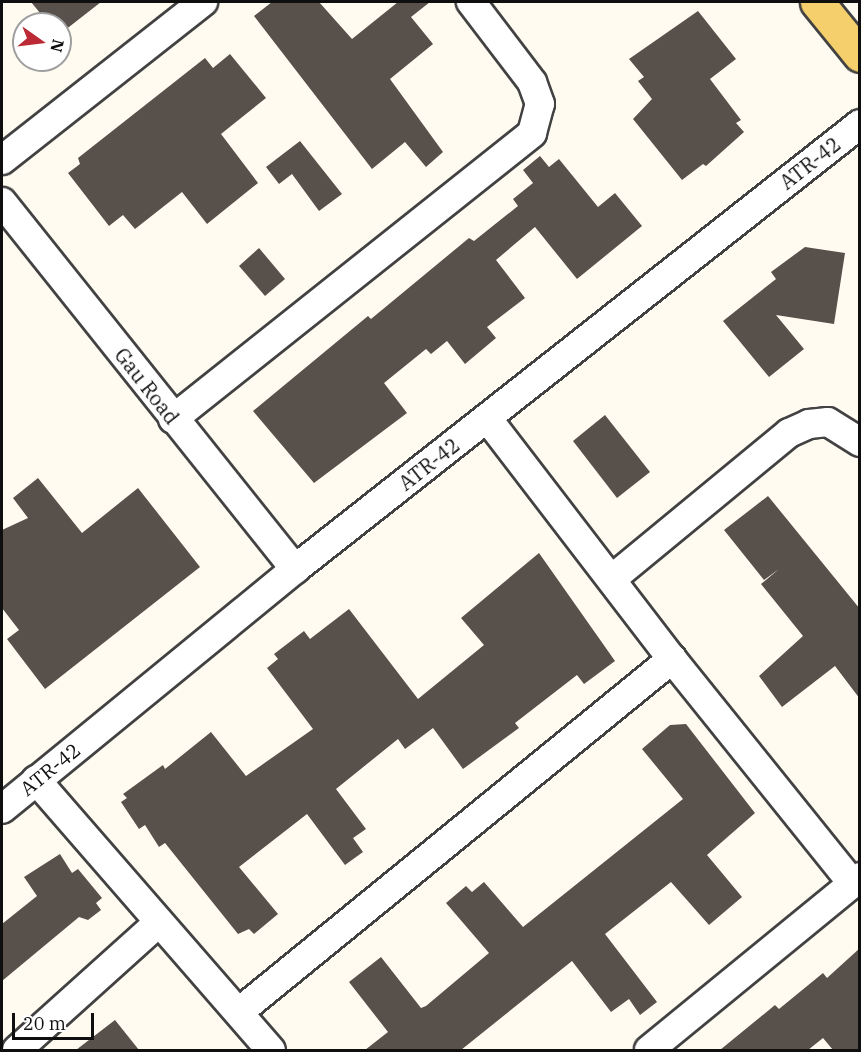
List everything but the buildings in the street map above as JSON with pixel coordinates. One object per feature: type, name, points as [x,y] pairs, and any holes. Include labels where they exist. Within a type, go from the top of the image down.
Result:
[{"type":"main road","points":[[817,2],[860,55]]},
{"type":"street","points":[[2,160],[203,2]]},
{"type":"street","points":[[173,419],[518,148],[532,133],[540,104],[532,82],[471,2]]},
{"type":"street","name":"ATR-42","points":[[2,809],[295,569],[860,124]]},
{"type":"street","name":"Gau Road","points":[[2,202],[295,569]]},
{"type":"street","points":[[487,418],[613,578],[672,659],[856,880],[649,1050]]},
{"type":"street","points":[[613,578],[789,433],[809,424],[828,422],[860,442]]},
{"type":"street","points":[[239,1012],[672,659]]},
{"type":"street","points":[[36,780],[158,923],[271,1050]]},
{"type":"street","points":[[17,1050],[158,923]]}]
